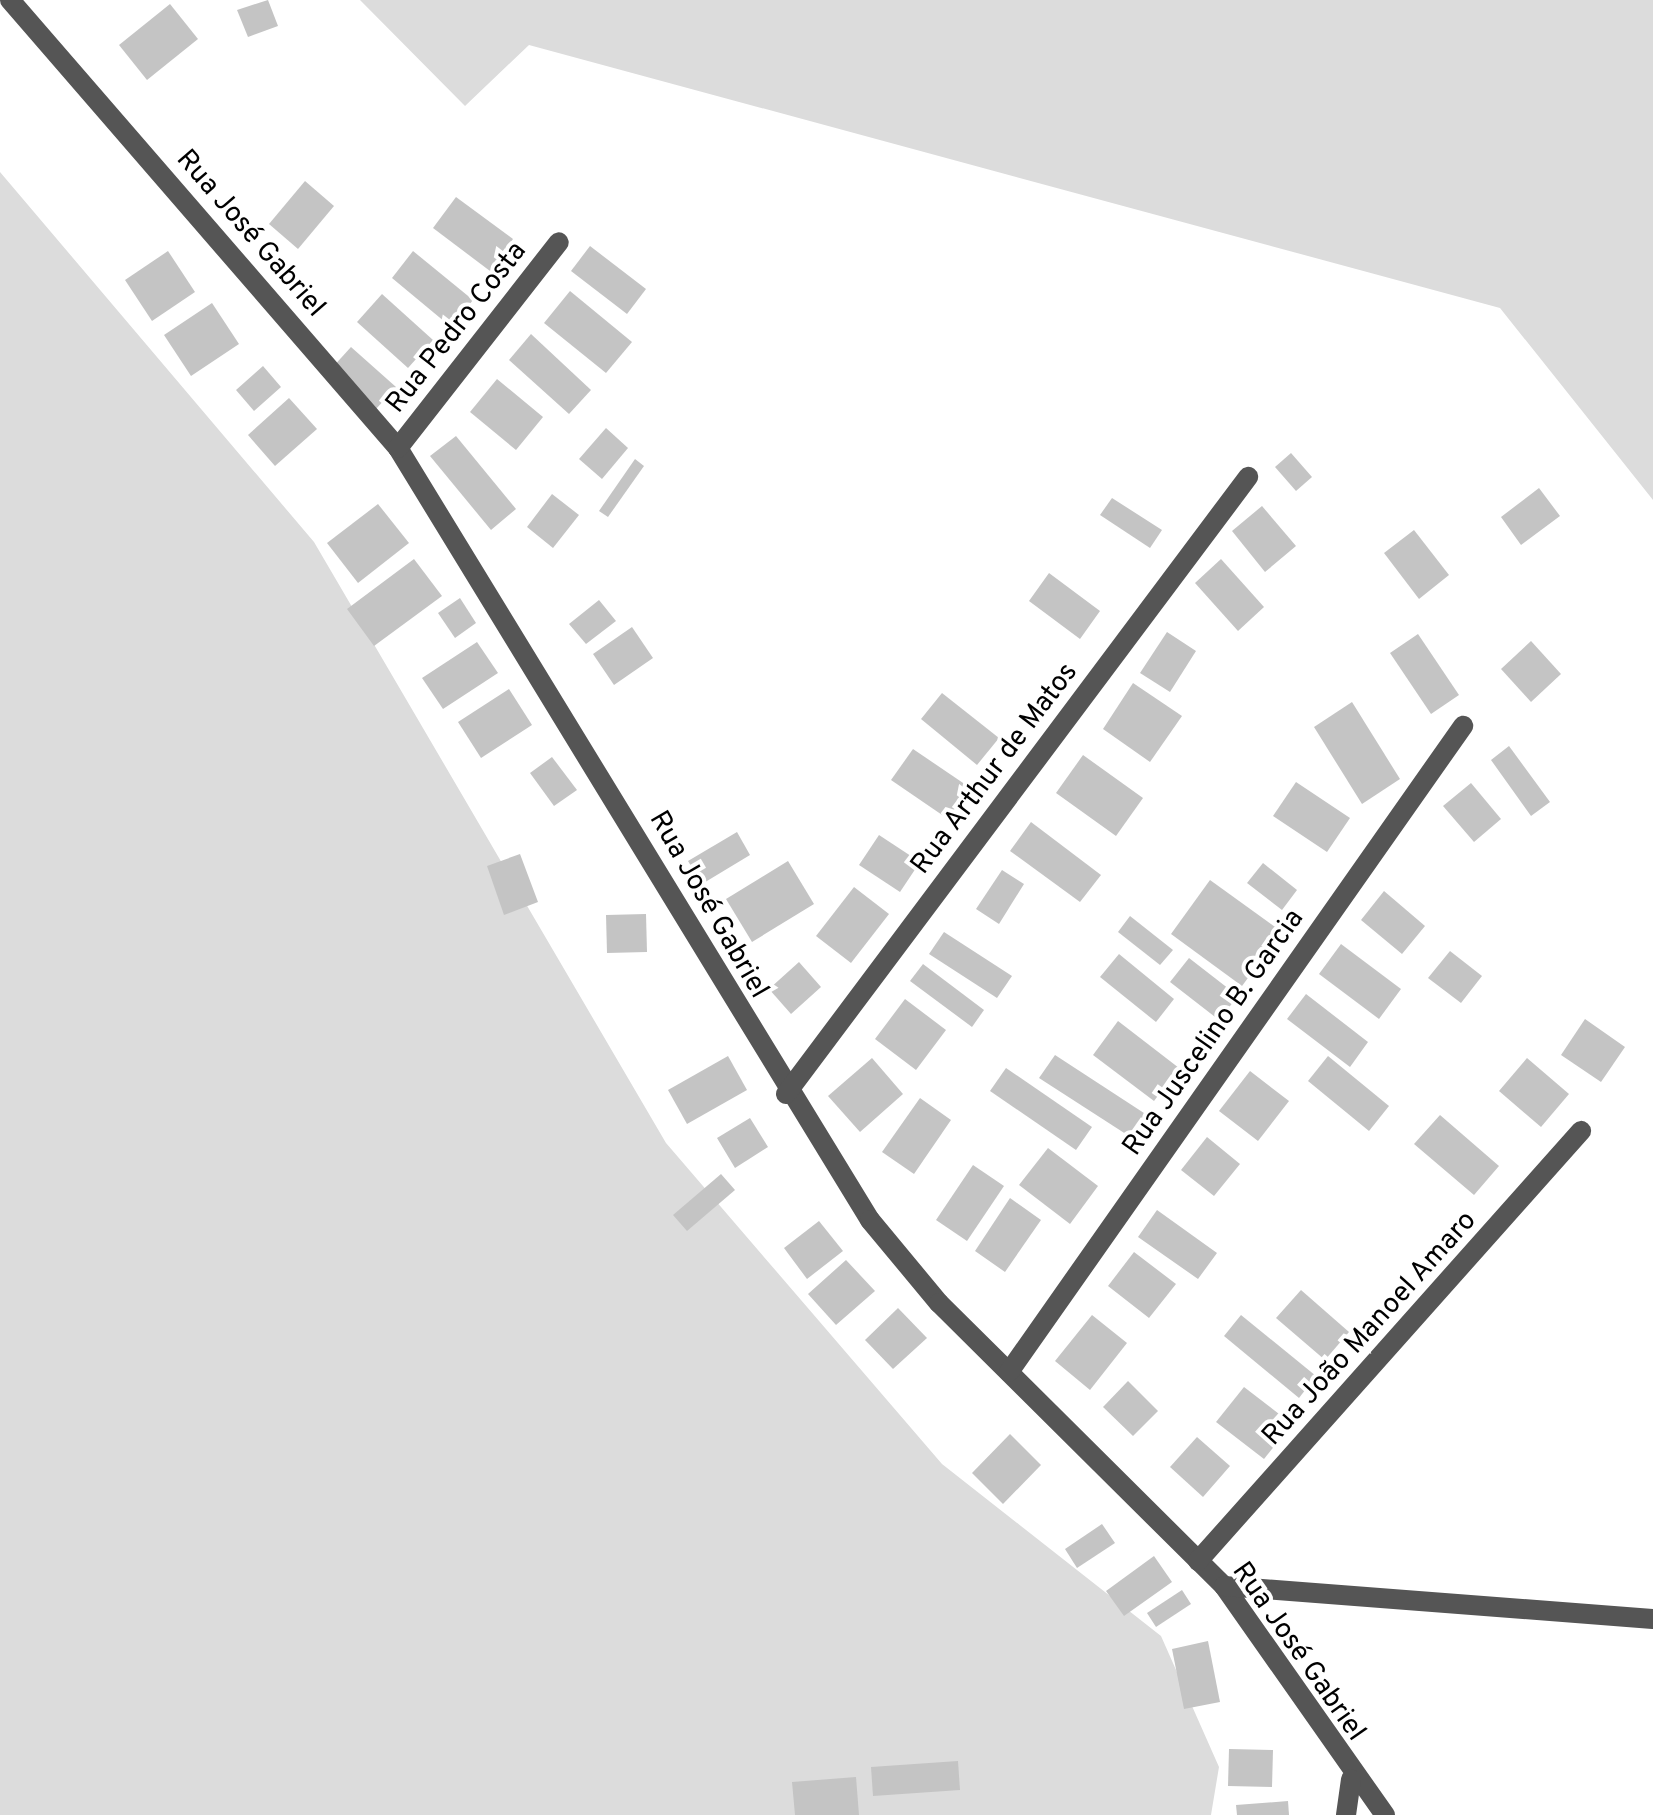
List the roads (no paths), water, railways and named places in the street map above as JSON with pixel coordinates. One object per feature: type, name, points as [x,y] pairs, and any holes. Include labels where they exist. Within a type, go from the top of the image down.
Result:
[{"type":"street","name":"Rua José Gabriel","points":[[10,0],[398,448],[551,687],[786,1094],[870,1220],[1009,1372],[1224,1586],[1351,1779],[1384,1815]]},
{"type":"street","name":"Rua Pedro Costa","points":[[398,448],[559,242]]},
{"type":"street","name":"Rua Arthur de Matos","points":[[786,1094],[1248,477]]},
{"type":"street","name":"Rua Juscelino B. Garcia","points":[[1009,1372],[1463,726]]},
{"type":"street","name":"Rua João Manoel Amaro","points":[[1198,1561],[1581,1131]]},
{"type":"street","points":[[1224,1586],[1653,1620]]},
{"type":"street","points":[[1346,1815],[1351,1779]]}]
